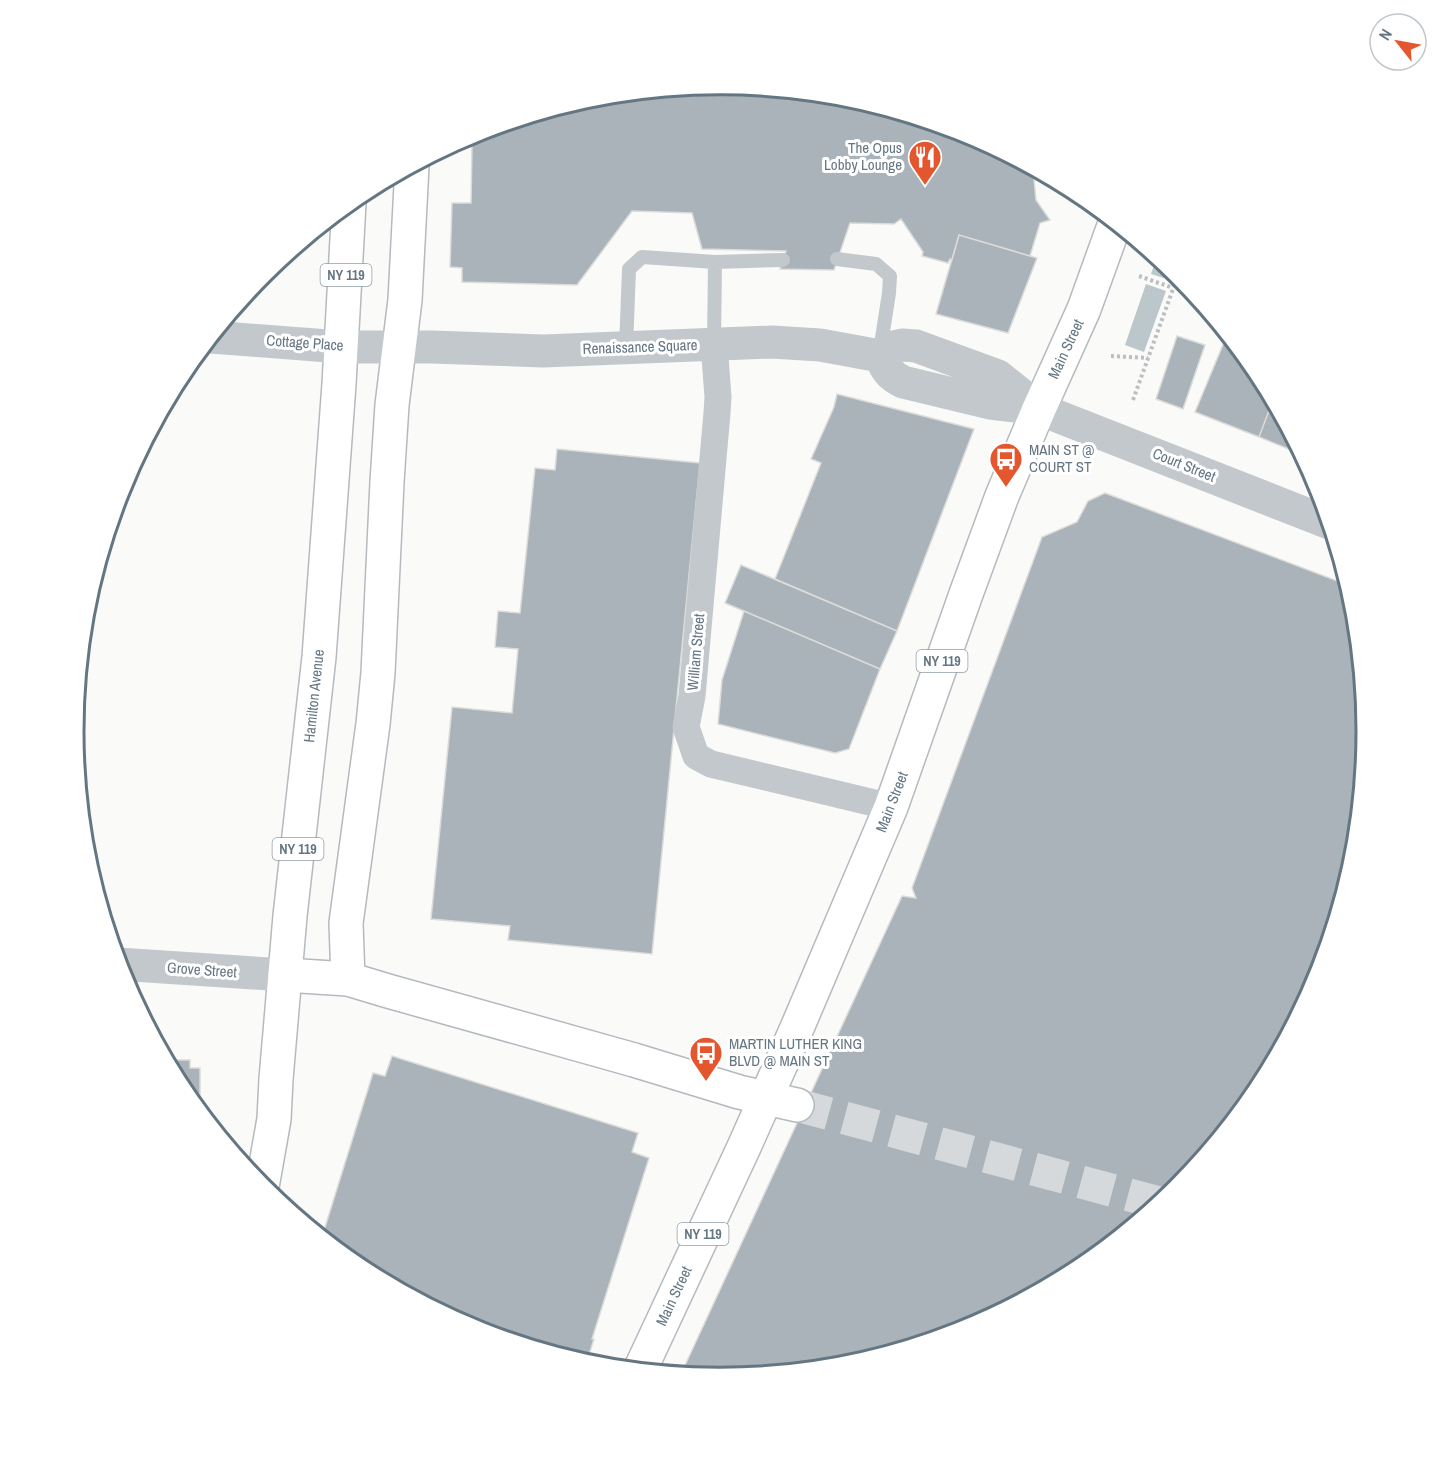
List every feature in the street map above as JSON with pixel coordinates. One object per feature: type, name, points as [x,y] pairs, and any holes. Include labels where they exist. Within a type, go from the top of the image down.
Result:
[{"type":"main road","points":[[348,979],[346,923],[376,694],[392,405],[405,300],[412,175]]},
{"type":"main road","name":"Hamilton Avenue","points":[[264,1175],[274,1119],[290,916],[319,657],[342,347],[348,215]]},
{"type":"main road","name":"Main Street","points":[[643,1363],[766,1098],[891,807],[1002,496],[1084,309],[1112,230]]},
{"type":"main road","points":[[285,975],[348,979],[719,1086],[797,1105]]},
{"type":"street","name":"Cottage Place","points":[[220,338],[342,347],[399,346]]},
{"type":"street","name":"Renaissance Square","points":[[399,346],[543,351],[772,342],[820,345],[879,356]]},
{"type":"street","name":"William Street","points":[[714,344],[717,414],[692,696],[686,728],[696,756],[704,761],[891,807]]},
{"type":"street","points":[[879,356],[886,370],[903,382],[990,403],[1039,409]]},
{"type":"street","name":"Court Street","points":[[1039,409],[1319,519]]},
{"type":"street","name":"Grove Street","points":[[129,965],[285,975]]},
{"type":"lane","points":[[626,348],[629,268],[642,257],[715,262],[783,260]]},
{"type":"lane","points":[[837,259],[876,264],[890,276],[879,356]]},
{"type":"lane","points":[[714,344],[715,262]]},
{"type":"path","points":[[1133,400],[1173,288],[1139,276]]},
{"type":"path","points":[[1111,356],[1148,358]]},
{"type":"shaded area","points":[[1154,266],[1168,279],[1151,274]]},
{"type":"shaded area","points":[[1146,284],[1166,291],[1144,352],[1125,345]]},
{"type":"building","points":[[720,95],[803,100],[844,107],[924,129],[963,143],[1001,161],[1034,178],[1036,200],[1050,220],[1040,223],[1030,256],[959,235],[952,260],[950,259],[948,263],[922,256],[923,252],[901,219],[894,224],[850,223],[834,270],[780,269],[786,251],[702,249],[692,213],[632,211],[577,285],[462,282],[462,268],[450,267],[452,203],[471,203],[472,146],[555,117],[637,100]]},
{"type":"building","points":[[959,235],[1037,258],[1008,333],[936,314]]},
{"type":"building","points":[[1177,336],[1205,345],[1183,409],[1156,399]]},
{"type":"building","points":[[1224,343],[1269,410],[1259,437],[1195,412]]},
{"type":"building","points":[[837,394],[974,429],[897,631],[775,579],[821,463],[811,459],[834,407]]},
{"type":"building","points":[[1269,410],[1290,449],[1259,437]]},
{"type":"building","points":[[557,449],[700,463],[652,954],[508,940],[510,926],[431,919],[452,707],[512,713],[518,649],[495,647],[498,611],[520,613],[535,468],[555,470]]},
{"type":"building","points":[[1105,493],[1338,581],[1351,648],[1355,689],[1355,773],[1344,855],[1334,896],[1308,974],[1271,1049],[1225,1118],[1170,1181],[1107,1236],[1073,1260],[1038,1282],[963,1319],[885,1345],[803,1362],[762,1366],[685,1366],[902,896],[916,898],[912,888],[1042,537],[1077,522],[1088,501]]},
{"type":"building","points":[[741,565],[897,631],[880,669],[725,603]]},
{"type":"building","points":[[744,611],[880,669],[849,749],[835,753],[718,724],[722,680]]},
{"type":"building","points":[[392,1056],[638,1133],[632,1152],[649,1158],[589,1353],[555,1345],[477,1319],[402,1282],[325,1229],[373,1073],[385,1076]]},
{"type":"building","points":[[176,1060],[190,1060],[190,1068],[200,1068],[200,1097]]},
{"type":"tunnel","points":[[797,1105],[1149,1200]]},
{"type":"place","name":"The Opus Lobby Lounge","points":[[925,186]]},
{"type":"place","name":"MAIN ST @ COURT ST","points":[[1006,488]]},
{"type":"place","name":"MARTIN LUTHER KING BLVD @ MAIN ST","points":[[706,1082]]}]
